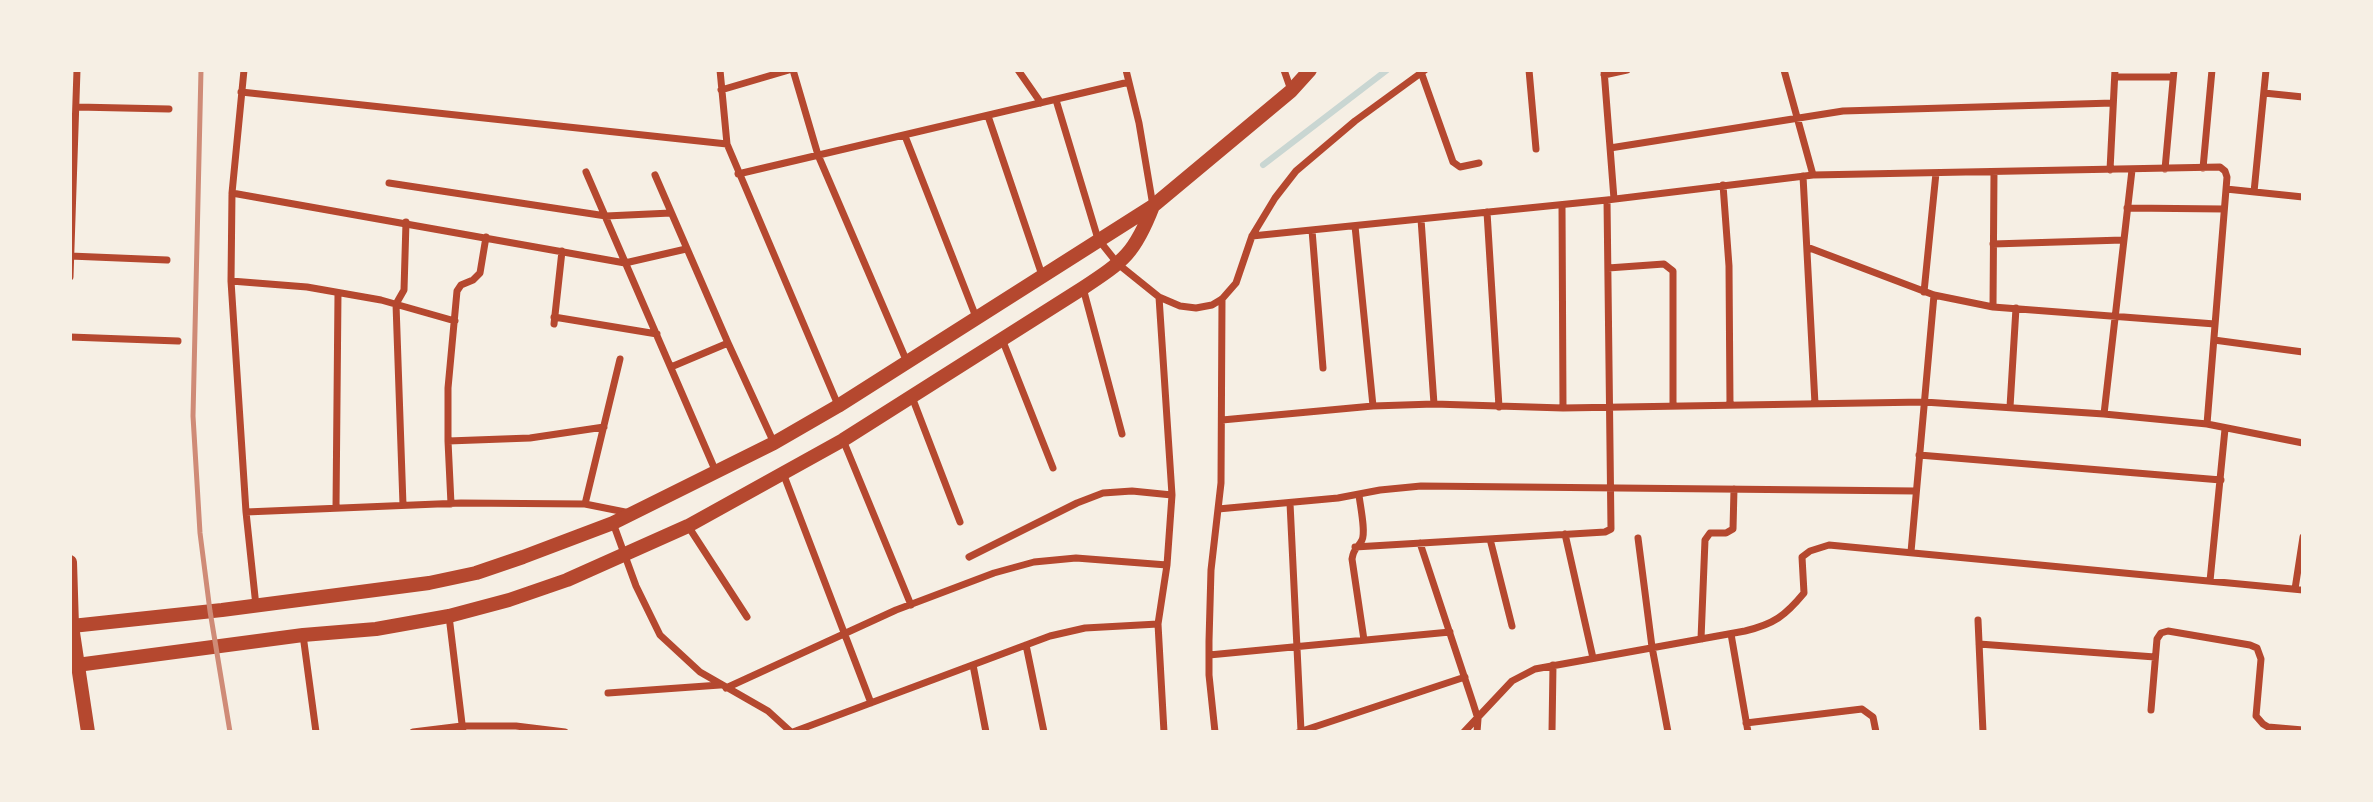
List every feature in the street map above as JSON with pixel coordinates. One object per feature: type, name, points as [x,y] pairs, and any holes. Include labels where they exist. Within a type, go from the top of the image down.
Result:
[{"type":"main road","points":[[71,626],[256,606],[391,588],[476,573],[613,523],[774,443],[838,406],[1153,206],[1291,91],[1310,70]]},
{"type":"main road","points":[[73,667],[303,635],[376,629],[449,616],[509,600],[567,580],[688,526],[843,440],[1083,288],[1118,264],[1142,236],[1153,206]]},
{"type":"main road","points":[[70,562],[73,667],[88,732]]},
{"type":"street","points":[[70,277],[77,70]]},
{"type":"street","points":[[244,70],[232,193],[231,281],[246,512],[256,606]]},
{"type":"street","points":[[720,70],[727,144],[838,406]]},
{"type":"street","points":[[721,90],[791,70],[818,155],[907,362]]},
{"type":"street","points":[[1018,70],[1041,103]]},
{"type":"street","points":[[1126,70],[1147,164],[1153,206]]},
{"type":"street","points":[[1284,70],[1291,91]]},
{"type":"street","points":[[1529,70],[1536,149]]},
{"type":"street","points":[[1355,547],[1605,532],[1611,529],[1608,268],[1611,199],[1604,72],[1627,70]]},
{"type":"street","points":[[1786,70],[1813,175]]},
{"type":"street","points":[[2203,168],[2212,70]]},
{"type":"street","points":[[2254,192],[2266,70]]},
{"type":"street","points":[[1056,100],[1098,239],[1118,264],[1159,296],[1180,306],[1196,309],[1222,299],[1236,283],[1252,236],[1275,198],[1296,171],[1355,121],[1423,71],[1453,162],[1460,167],[1479,163]]},
{"type":"street","points":[[2110,170],[2115,74],[2173,74],[2165,169]]},
{"type":"street","points":[[738,174],[1129,82]]},
{"type":"street","points":[[241,92],[727,144]]},
{"type":"street","points":[[2264,93],[2303,97]]},
{"type":"street","points":[[1610,148],[1843,111],[2113,103]]},
{"type":"street","points":[[77,107],[169,109]]},
{"type":"street","points":[[988,116],[1042,275]]},
{"type":"street","points":[[905,135],[976,317]]},
{"type":"street","points":[[1252,236],[1562,205],[1813,175],[2220,167],[2225,171],[2226,189],[2207,424]]},
{"type":"street","points":[[2104,414],[2132,170]]},
{"type":"street","points":[[586,172],[716,472]]},
{"type":"street","points":[[1993,307],[1994,172]]},
{"type":"street","points":[[1924,292],[1936,173]]},
{"type":"street","points":[[655,174],[727,343],[774,443]]},
{"type":"street","points":[[1803,176],[1815,404]]},
{"type":"street","points":[[388,183],[606,216],[671,213]]},
{"type":"street","points":[[1723,185],[1728,253],[1730,405]]},
{"type":"street","points":[[2226,189],[2303,197]]},
{"type":"street","points":[[232,193],[625,263],[686,249]]},
{"type":"street","points":[[1562,205],[1563,408]]},
{"type":"street","points":[[2127,208],[2224,209]]},
{"type":"street","points":[[1487,212],[1499,407]]},
{"type":"street","points":[[1421,219],[1434,404]]},
{"type":"street","points":[[403,505],[396,304],[404,290],[406,222]]},
{"type":"street","points":[[1355,226],[1373,406]]},
{"type":"street","points":[[1312,230],[1323,368]]},
{"type":"street","points":[[451,504],[447,441],[448,388],[457,291],[461,285],[480,273],[486,237]]},
{"type":"street","points":[[1993,244],[2123,240]]},
{"type":"street","points":[[1807,247],[1924,292],[1993,307],[2215,324]]},
{"type":"street","points":[[562,251],[554,320],[657,334]]},
{"type":"street","points":[[71,256],[167,260]]},
{"type":"street","points":[[1608,268],[1664,264],[1673,271],[1673,406]]},
{"type":"street","points":[[231,281],[338,292],[396,304],[455,321]]},
{"type":"street","points":[[1083,288],[1122,434]]},
{"type":"street","points":[[336,508],[338,292]]},
{"type":"street","points":[[1911,552],[1934,295]]},
{"type":"street","points":[[1159,296],[1172,495],[1167,565],[1158,624],[1164,732]]},
{"type":"street","points":[[1215,732],[1209,654],[1211,570],[1221,483],[1222,299]]},
{"type":"street","points":[[2010,407],[2016,308]]},
{"type":"street","points":[[70,337],[178,341]]},
{"type":"street","points":[[1002,339],[1054,468]]},
{"type":"street","points":[[2214,340],[2303,352]]},
{"type":"street","points":[[671,367],[727,343]]},
{"type":"street","points":[[586,504],[620,359]]},
{"type":"street","points":[[912,396],[960,522]]},
{"type":"street","points":[[1222,420],[1373,406],[1434,404],[1563,408],[1924,402],[2207,424],[2303,443]]},
{"type":"street","points":[[447,441],[530,438],[604,427]]},
{"type":"street","points":[[2210,581],[2225,429]]},
{"type":"street","points":[[843,440],[911,605]]},
{"type":"street","points":[[1919,455],[2221,480]]},
{"type":"street","points":[[783,473],[871,703]]},
{"type":"street","points":[[1218,509],[1290,503],[1421,486],[1916,491]]},
{"type":"street","points":[[1702,639],[1704,544],[1710,533],[1726,533],[1733,529],[1734,489]]},
{"type":"street","points":[[969,557],[1077,503],[1104,493],[1132,491],[1172,495]]},
{"type":"street","points":[[1359,495],[1364,535],[1355,547],[1352,559],[1364,640]]},
{"type":"street","points":[[1290,503],[1300,732],[1465,677]]},
{"type":"street","points":[[246,512],[403,505],[586,504],[634,513]]},
{"type":"street","points":[[613,523],[624,555],[660,635],[700,672],[768,711],[792,732],[1050,636],[1084,628],[1158,624]]},
{"type":"street","points":[[688,526],[747,617]]},
{"type":"street","points":[[1566,534],[1593,658]]},
{"type":"street","points":[[1464,732],[1512,681],[1535,669],[1768,625],[1788,612],[1804,593],[1802,558],[1810,551],[1829,545],[2299,589],[2303,537]]},
{"type":"street","points":[[1637,538],[1652,647],[1668,732]]},
{"type":"street","points":[[1490,539],[1512,626]]},
{"type":"street","points":[[1420,543],[1478,719],[1477,732]]},
{"type":"street","points":[[608,693],[723,686],[911,605],[994,573],[1034,562],[1076,558],[1167,565]]},
{"type":"street","points":[[449,616],[463,729]]},
{"type":"street","points":[[1978,620],[1983,732]]},
{"type":"street","points":[[2151,710],[2157,639],[2161,633],[2168,631],[2254,646],[2260,651],[2261,659],[2256,716],[2258,721],[2268,727],[2303,730]]},
{"type":"street","points":[[1209,654],[1450,632]]},
{"type":"street","points":[[1731,634],[1748,732]]},
{"type":"street","points":[[303,635],[316,732]]},
{"type":"street","points":[[1979,644],[2155,657]]},
{"type":"street","points":[[1026,645],[1044,732]]},
{"type":"street","points":[[972,665],[986,732]]},
{"type":"street","points":[[1552,732],[1553,665]]},
{"type":"street","points":[[1746,723],[1862,709],[1873,717],[1876,732]]},
{"type":"street","points":[[413,732],[516,726],[565,732]]},
{"type":"waterway","points":[[1263,165],[1387,70]]},
{"type":"railway","points":[[201,70],[193,416],[200,533],[230,732]]}]
